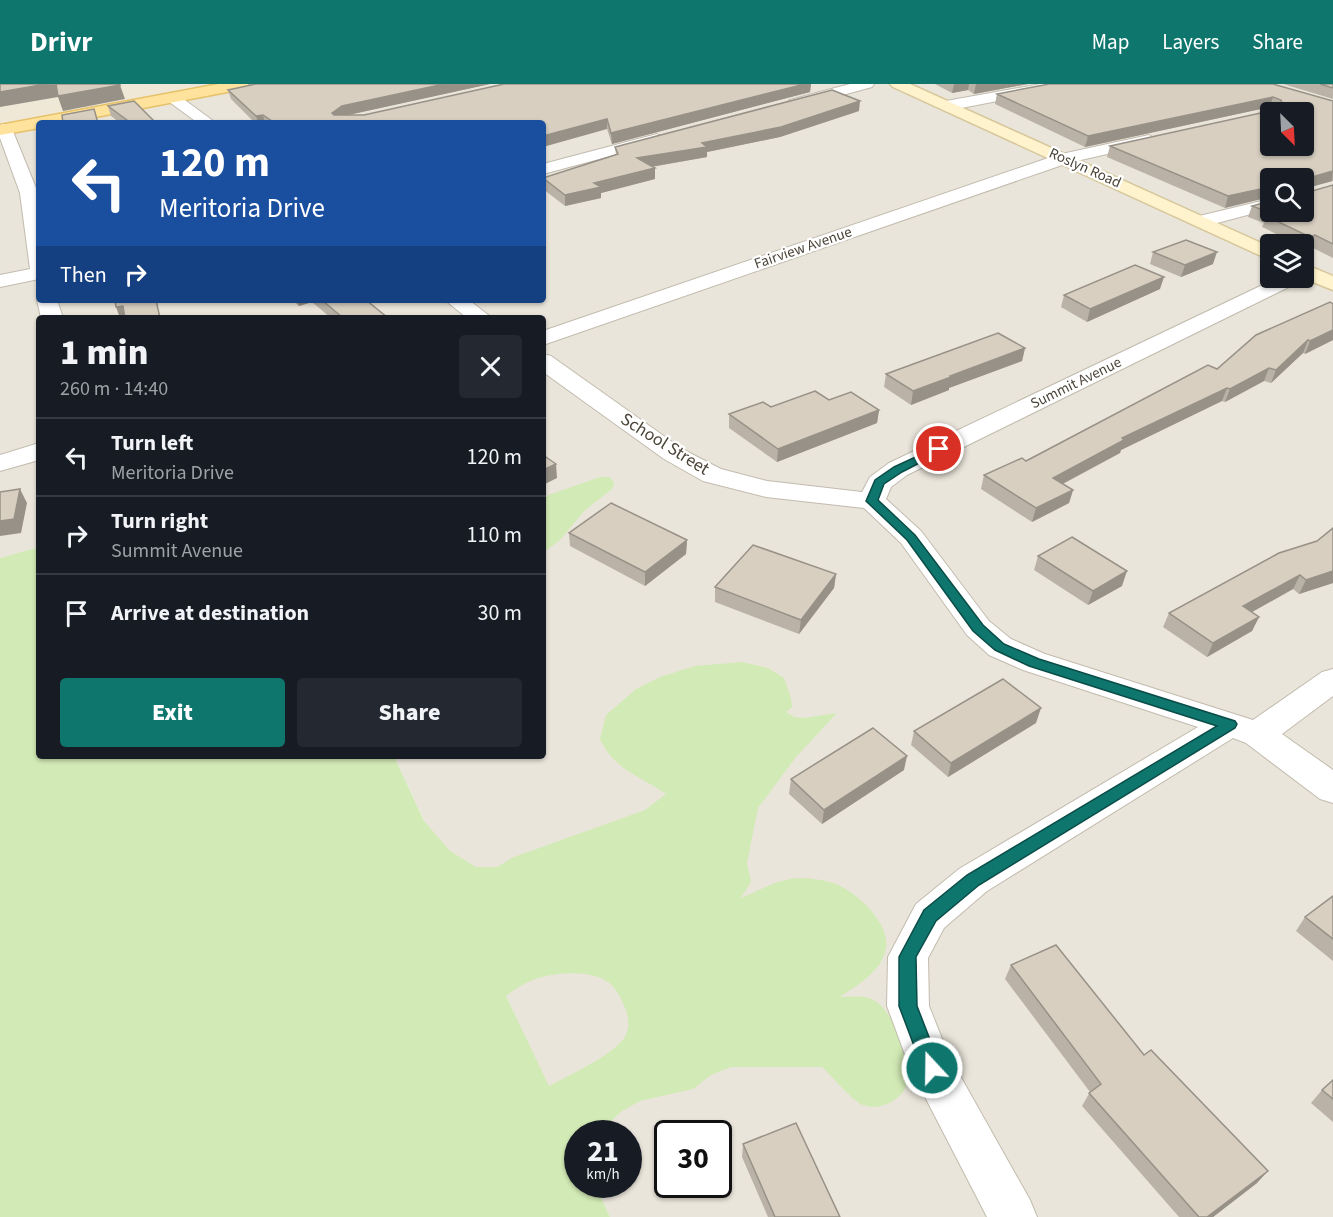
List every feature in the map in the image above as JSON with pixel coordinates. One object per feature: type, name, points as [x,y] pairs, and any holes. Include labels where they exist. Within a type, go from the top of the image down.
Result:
[{"type":"main road","points":[[55,120],[243,84]]},
{"type":"main road","name":"Roslyn Road","points":[[898,84],[1260,249]]},
{"type":"main road","points":[[2,130],[36,124]]},
{"type":"main road","points":[[1314,277],[1333,284]]},
{"type":"street","points":[[188,84],[206,91]]},
{"type":"street","points":[[774,108],[867,84]]},
{"type":"street","points":[[946,106],[1065,84]]},
{"type":"street","points":[[173,98],[204,120]]},
{"type":"street","points":[[2,130],[18,160],[29,193],[36,245]]},
{"type":"street","points":[[546,169],[670,136]]},
{"type":"street","name":"Fairview Avenue","points":[[546,337],[1063,159],[1167,136]]},
{"type":"street","points":[[1202,221],[1260,206]]},
{"type":"street","points":[[0,281],[36,274]]},
{"type":"street","name":"Summit Avenue","points":[[872,501],[879,483],[898,469],[1268,288]]},
{"type":"street","points":[[459,303],[477,315]]},
{"type":"street","name":"School Street","points":[[546,364],[673,454],[712,475],[766,489],[872,501]]},
{"type":"street","points":[[3,462],[36,452]]},
{"type":"street","points":[[872,501],[911,537],[978,628],[1000,647],[1034,662],[1244,729],[1333,789]]},
{"type":"street","points":[[1013,1217],[932,1068],[908,1006],[908,957],[930,916],[973,880],[1333,680]]},
{"type":"shaded area","points":[[0,84],[1333,84],[1333,1217],[610,1217],[601,1198],[642,1198],[642,1120],[564,1120],[395,759],[546,759],[546,315],[36,315],[36,548],[0,558]]},
{"type":"shaded area","points":[[0,84],[188,84],[206,91],[53,120],[36,120],[36,123],[0,130]]},
{"type":"green space","points":[[600,477],[610,477],[614,483],[612,489],[584,511],[560,540],[546,551],[546,496]]},
{"type":"green space","points":[[36,548],[36,759],[395,759],[424,821],[450,851],[476,867],[497,867],[514,857],[645,810],[666,794],[620,765],[606,750],[600,739],[606,715],[636,689],[660,677],[695,666],[742,662],[768,668],[784,678],[792,707],[786,712],[794,717],[804,718],[837,713],[796,757],[758,808],[747,863],[751,882],[741,898],[785,880],[802,878],[838,885],[855,895],[871,911],[883,929],[886,939],[883,957],[868,977],[840,997],[872,999],[891,1018],[902,1038],[911,1065],[906,1088],[889,1103],[870,1107],[853,1099],[822,1067],[731,1067],[711,1075],[693,1089],[640,1101],[622,1111],[612,1120],[564,1120],[564,1198],[601,1198],[610,1217],[0,1217],[0,558]],"holes":[[[570,973],[593,975],[606,980],[616,990],[622,1001],[627,1014],[627,1032],[623,1040],[605,1055],[549,1086],[506,996],[544,977]]]},
{"type":"building","points":[[0,84],[46,84],[0,92]]},
{"type":"building","points":[[56,84],[119,84],[120,85],[58,96]]},
{"type":"building","points":[[256,84],[444,84],[342,106],[332,113],[334,115],[364,115],[504,84],[805,84],[611,133],[607,119],[546,135],[546,120],[270,120],[263,115],[256,116],[228,90]]},
{"type":"building","points":[[1049,84],[1273,84],[1333,101],[1333,171],[1314,176],[1314,168],[1260,168],[1260,189],[1228,196],[1110,146],[1260,113],[1260,156],[1314,156],[1314,102],[1282,102],[1273,97],[1088,136],[997,94]]},
{"type":"building","points":[[1320,84],[1333,84],[1333,88]]},
{"type":"building","points":[[832,90],[860,101],[781,127],[702,143],[707,147],[637,158],[655,168],[594,183],[601,187],[565,195],[546,180],[546,177],[618,154],[615,147]]},
{"type":"building","points":[[134,101],[153,120],[127,120],[108,106]]},
{"type":"building","points":[[94,109],[97,120],[63,120],[62,115]]},
{"type":"building","points":[[1333,185],[1333,244],[1314,234],[1304,234],[1279,222],[1314,222],[1314,191]]},
{"type":"building","points":[[1186,240],[1217,252],[1185,265],[1153,252]]},
{"type":"building","points":[[1135,265],[1164,277],[1090,309],[1064,295]]},
{"type":"building","points":[[1330,302],[1333,304],[1333,330],[1308,340],[1276,370],[1269,368],[1230,389],[1227,388],[1122,438],[1124,440],[1053,478],[1073,490],[1036,508],[984,475],[1022,458],[1026,461],[1208,365],[1217,369],[1256,335]]},
{"type":"building","points":[[115,303],[157,303],[159,315],[124,315],[123,306],[116,307]]},
{"type":"building","points":[[326,303],[370,303],[384,315],[340,315]]},
{"type":"building","points":[[998,333],[1025,348],[913,391],[886,374]]},
{"type":"building","points":[[815,391],[829,400],[851,392],[879,410],[778,449],[729,414],[763,402],[771,407]]},
{"type":"building","points":[[546,457],[556,464],[546,469]]},
{"type":"building","points":[[20,489],[14,519],[0,521],[0,492]]},
{"type":"building","points":[[611,503],[687,540],[645,572],[569,533]]},
{"type":"building","points":[[1333,528],[1333,571],[1306,580],[1300,575],[1243,606],[1259,617],[1213,643],[1169,613],[1279,553],[1317,541]]},
{"type":"building","points":[[1072,537],[1127,571],[1093,591],[1038,556]]},
{"type":"building","points":[[753,545],[836,574],[801,620],[715,587]]},
{"type":"building","points":[[1003,679],[1041,708],[951,763],[914,731]]},
{"type":"building","points":[[873,728],[907,756],[824,810],[791,779]]},
{"type":"building","points":[[1333,896],[1333,939],[1305,917]]},
{"type":"building","points":[[1056,945],[1144,1055],[1151,1050],[1268,1171],[1207,1217],[1199,1217],[1089,1093],[1101,1084],[1011,965]]},
{"type":"building","points":[[1333,1080],[1333,1099],[1322,1090]]},
{"type":"building","points":[[796,1123],[840,1217],[775,1217],[743,1144]]},
{"type":"route","points":[[932,1068],[908,1006],[908,957],[930,916],[973,880],[1230,724],[1034,662],[1000,647],[978,628],[911,537],[872,501],[879,483],[898,469],[939,449]]}]
